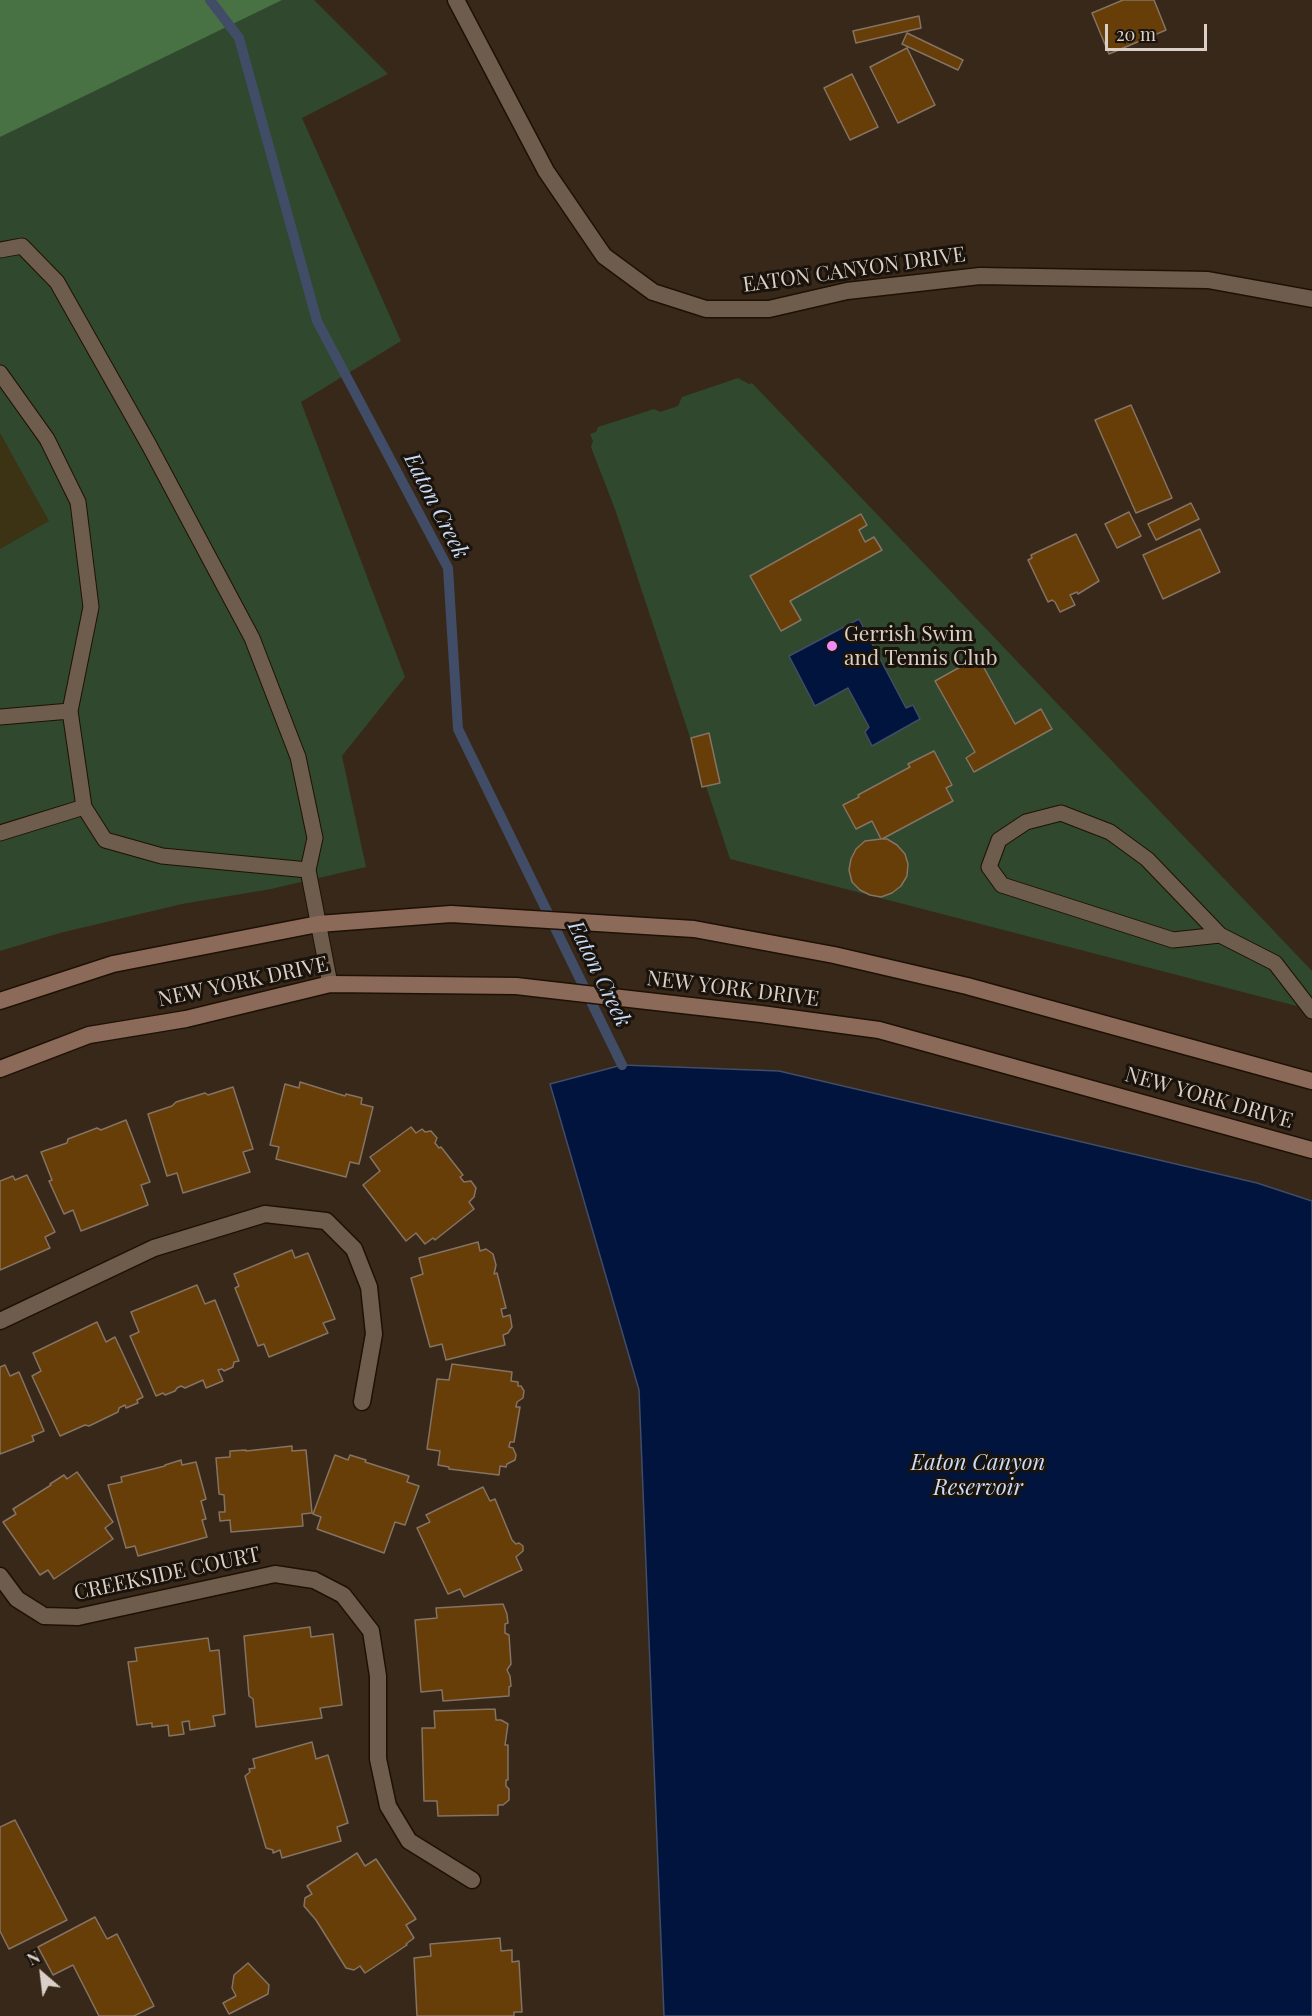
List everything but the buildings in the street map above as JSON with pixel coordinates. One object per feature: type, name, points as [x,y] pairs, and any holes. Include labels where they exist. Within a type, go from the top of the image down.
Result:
[{"type":"main road","name":"NEW YORK DRIVE","points":[[0,1001],[114,964],[318,924],[451,914],[694,929],[834,955],[967,986],[1312,1081]]},
{"type":"main road","name":"NEW YORK DRIVE","points":[[0,1069],[89,1035],[186,1019],[330,984],[516,986],[879,1030],[1312,1150]]},
{"type":"street","name":"EATON CANYON DRIVE","points":[[456,0],[546,171],[604,256],[653,292],[706,309],[770,309],[847,291],[980,276],[1208,280],[1312,299]]},
{"type":"street","points":[[0,1322],[154,1248],[176,1241],[265,1214],[326,1221],[354,1249],[369,1287],[374,1334],[362,1402]]},
{"type":"street","name":"CREEKSIDE COURT","points":[[0,1576],[16,1599],[44,1616],[78,1617],[275,1574],[314,1580],[343,1595],[372,1631],[378,1676],[378,1759],[388,1806],[409,1841],[472,1880]]},
{"type":"lane","points":[[0,250],[22,246],[57,282],[149,445],[252,638],[298,757],[315,838],[308,870],[330,984]]},
{"type":"lane","points":[[0,372],[47,438],[78,502],[91,607],[70,711],[84,807],[105,840],[151,853],[308,870]]},
{"type":"lane","points":[[0,717],[70,711]]},
{"type":"lane","points":[[0,833],[84,807]]},
{"type":"lane","points":[[1220,936],[1173,940],[1002,885],[989,867],[999,840],[1026,822],[1061,813],[1110,832],[1147,859],[1220,936],[1275,963],[1312,1011]]},
{"type":"green space","points":[[0,0],[314,0],[388,74],[302,118],[401,341],[301,402],[405,677],[342,756],[366,867],[271,889],[182,904],[60,933],[0,951]]},
{"type":"green space","points":[[0,0],[282,0],[0,137]]},
{"type":"green space","name":"Gerrish Swim and Tennis Club","points":[[738,378],[749,384],[752,383],[1312,971],[1312,1010],[730,859],[616,512],[591,447],[593,441],[590,434],[596,432],[598,427],[654,409],[660,412],[678,406],[682,397]]},
{"type":"sand","points":[[0,433],[49,521],[0,549]]},
{"type":"water","points":[[859,619],[906,708],[913,705],[920,719],[872,746],[865,732],[869,727],[848,688],[815,706],[789,656]]},
{"type":"water","name":"Eaton Canyon Reservoir","points":[[622,1065],[779,1071],[1257,1183],[1312,1201],[1312,2016],[664,2016],[639,1390],[550,1084]]},
{"type":"waterway","name":"Eaton Creek","points":[[210,0],[239,38],[317,321],[448,568],[458,729],[622,1065]]},
{"type":"place","name":"Gerrish Swim and Tennis Club","points":[[832,646]]}]
